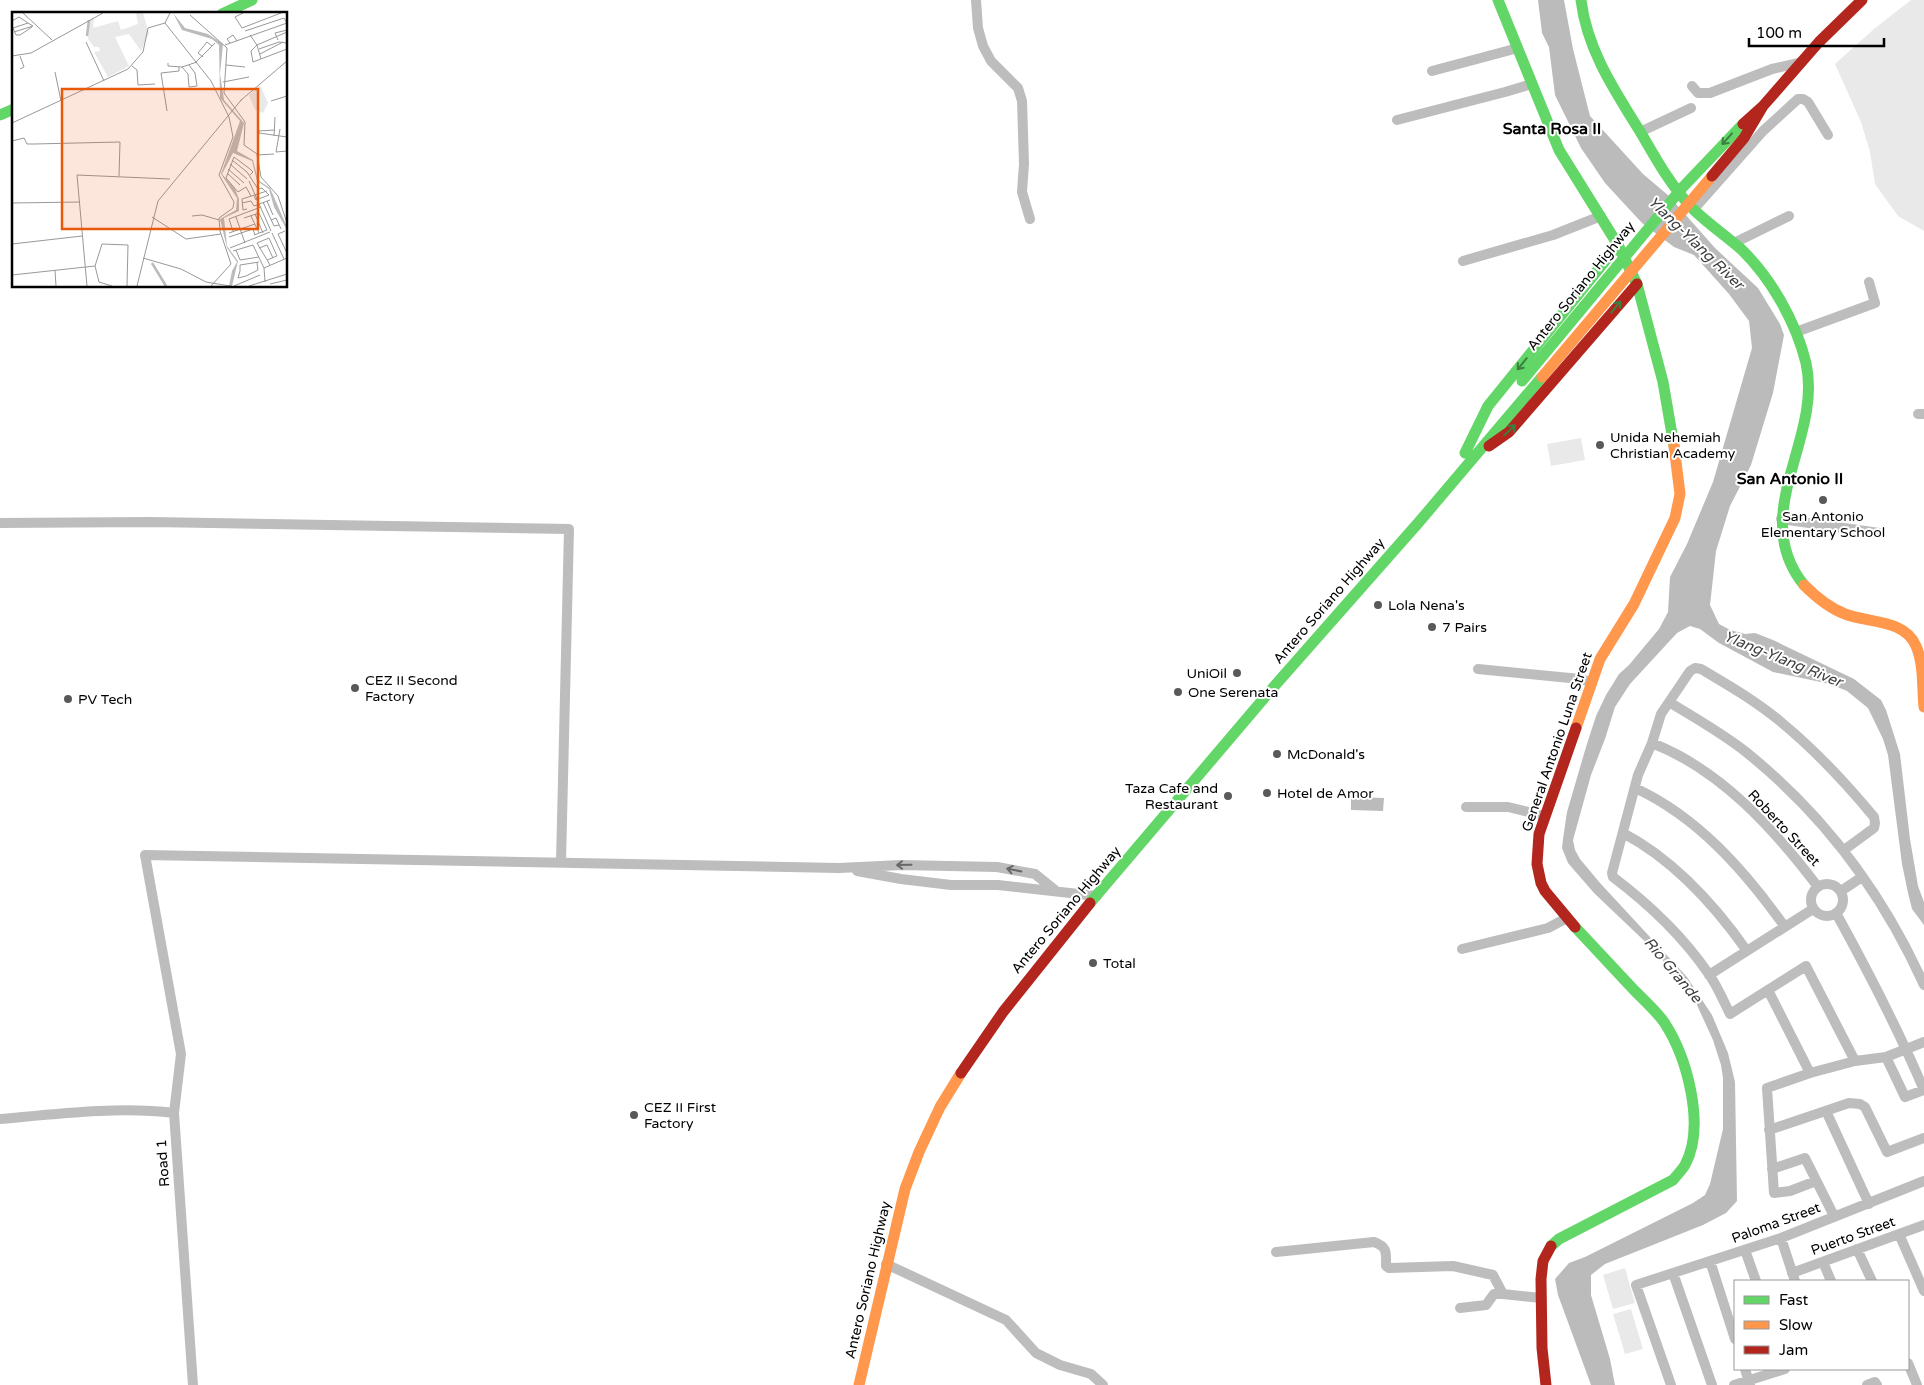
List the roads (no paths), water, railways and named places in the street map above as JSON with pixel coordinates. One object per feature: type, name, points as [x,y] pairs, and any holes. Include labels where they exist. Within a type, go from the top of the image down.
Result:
[{"type":"main road","points":[[226,12],[252,0]]},
{"type":"main road","name":"General Antonio Luna Street","points":[[1498,0],[1560,150],[1618,245],[1637,284],[1650,328],[1670,420],[1678,475],[1679,505],[1670,532],[1634,604],[1602,654],[1545,816],[1537,846],[1539,874],[1546,891],[1567,918],[1663,1021],[1670,1031],[1687,1077],[1694,1113],[1694,1125],[1689,1151],[1682,1170],[1673,1180],[1551,1245],[1546,1252],[1541,1269],[1543,1351],[1546,1385]]},
{"type":"main road","points":[[1581,0],[1582,13],[1589,40],[1605,73],[1672,184],[1693,204],[1700,216],[1734,243],[1761,274],[1796,332],[1806,357],[1809,402],[1785,489],[1781,519],[1789,558],[1798,576],[1811,592],[1828,605],[1847,614],[1902,630],[1915,642],[1921,656],[1924,707]]},
{"type":"main road","name":"Antero Soriano Highway","points":[[859,1385],[905,1189],[919,1152],[940,1107],[969,1060],[1003,1012],[1027,980],[1097,896],[1301,655],[1419,522],[1468,456],[1633,245],[1735,130],[1763,106],[1819,42],[1862,0]]},
{"type":"main road","name":"Antero Soriano Highway","points":[[1468,456],[1653,244],[1693,204],[1744,138],[1763,106]]},
{"type":"main road","points":[[0,115],[12,110]]},
{"type":"main road","points":[[1468,456],[1488,406],[1618,245]]},
{"type":"main road","points":[[1468,456],[1509,432],[1637,284]]},
{"type":"street","points":[[976,0],[978,28],[983,46],[991,61],[1018,88],[1022,101],[1024,164],[1022,192],[1030,219]]},
{"type":"street","points":[[1432,71],[1518,48]]},
{"type":"street","points":[[1692,86],[1698,93],[1710,93],[1772,69],[1800,63]]},
{"type":"street","points":[[1397,120],[1532,84]]},
{"type":"street","points":[[1693,204],[1798,99],[1808,102],[1828,135]]},
{"type":"street","points":[[1640,132],[1691,108]]},
{"type":"street","points":[[1462,261],[1553,235],[1601,216]]},
{"type":"street","points":[[1734,243],[1788,216]]},
{"type":"street","points":[[1796,332],[1875,303],[1869,282]]},
{"type":"street","points":[[1781,519],[1879,533]]},
{"type":"street","points":[[0,523],[150,522],[569,529],[561,862],[839,868],[901,865],[997,867],[1035,874],[1056,891]]},
{"type":"street","points":[[1844,850],[1874,828],[1874,817],[1828,764],[1780,721],[1748,697],[1702,669],[1695,668],[1690,671],[1661,714],[1638,775],[1612,873],[1613,877],[1646,902],[1666,921],[1710,975],[1730,1014],[1806,966],[1855,1061]]},
{"type":"street","points":[[1478,669],[1580,679],[1591,682]]},
{"type":"street","points":[[1669,702],[1745,751],[1788,788],[1844,850],[1890,917],[1908,948],[1924,985]]},
{"type":"street","name":"Roberto Street","points":[[1652,742],[1669,749],[1700,769],[1745,804],[1783,843],[1818,887]]},
{"type":"street","points":[[1634,788],[1669,807],[1712,842],[1757,889],[1785,926]]},
{"type":"street","points":[[1466,807],[1508,807],[1545,816]]},
{"type":"street","points":[[1623,833],[1640,842],[1694,887],[1718,912],[1747,951]]},
{"type":"street","name":"Road 1","points":[[193,1385],[174,1113],[181,1054],[145,855],[561,862]]},
{"type":"street","points":[[839,868],[943,884],[998,885],[1097,896]]},
{"type":"street","points":[[1841,891],[1862,877]]},
{"type":"street","points":[[1828,884],[1836,886],[1841,891],[1844,902],[1836,913],[1830,916],[1822,916],[1813,909],[1810,899],[1818,887],[1828,884]]},
{"type":"street","points":[[1710,975],[1813,909]]},
{"type":"street","points":[[1836,913],[1872,979],[1924,1090],[1905,1097],[1886,1056]]},
{"type":"street","points":[[1462,948],[1548,928],[1567,918]]},
{"type":"street","points":[[1768,990],[1810,1073]]},
{"type":"street","points":[[1816,1181],[1790,1191],[1774,1193],[1767,1088],[1810,1073],[1855,1061],[1886,1056],[1924,1042]]},
{"type":"street","points":[[1769,1130],[1850,1103],[1860,1104],[1865,1107],[1887,1152],[1924,1138]]},
{"type":"street","points":[[0,1119],[145,1110],[174,1113]]},
{"type":"street","points":[[1826,1111],[1869,1204]]},
{"type":"street","points":[[1772,1169],[1805,1158],[1834,1216]]},
{"type":"street","name":"Paloma Street","points":[[1671,1385],[1636,1285],[1781,1238],[1924,1182]]},
{"type":"street","name":"Puerto Street","points":[[1794,1277],[1823,1262],[1924,1225]]},
{"type":"street","points":[[1900,1234],[1924,1291]]},
{"type":"street","points":[[1781,1238],[1794,1277]]},
{"type":"street","points":[[1276,1252],[1374,1242],[1382,1245],[1386,1250],[1386,1266],[1389,1268],[1453,1266],[1468,1268],[1493,1275],[1503,1294]]},
{"type":"street","points":[[1858,1249],[1872,1280]]},
{"type":"street","points":[[1745,1250],[1756,1280]]},
{"type":"street","points":[[1710,1261],[1734,1336]]},
{"type":"street","points":[[1823,1262],[1831,1280]]},
{"type":"street","points":[[886,1264],[1006,1320],[1036,1353],[1060,1365],[1091,1374],[1103,1385]]},
{"type":"street","points":[[1673,1273],[1712,1385]]},
{"type":"street","points":[[1460,1308],[1486,1305],[1494,1294],[1541,1298]]},
{"type":"street","points":[[1909,1365],[1917,1385]]},
{"type":"street","points":[[1745,1370],[1750,1383]]},
{"type":"street","points":[[1734,1385],[1750,1383],[1782,1370]]},
{"type":"water","points":[[1538,0],[1564,0],[1573,49],[1590,116],[1643,174],[1669,196],[1715,248],[1758,288],[1780,324],[1784,335],[1773,393],[1751,465],[1730,506],[1716,551],[1710,605],[1719,624],[1730,630],[1745,634],[1755,633],[1773,640],[1854,679],[1881,700],[1900,754],[1910,839],[1918,886],[1924,902],[1924,925],[1912,909],[1908,893],[1902,864],[1888,755],[1883,739],[1868,708],[1847,691],[1830,684],[1773,672],[1719,643],[1700,629],[1690,626],[1677,633],[1630,684],[1615,707],[1591,775],[1573,840],[1575,850],[1600,883],[1687,977],[1712,1015],[1728,1053],[1735,1082],[1737,1201],[1726,1213],[1703,1225],[1605,1264],[1591,1275],[1591,1295],[1610,1359],[1615,1385],[1591,1385],[1558,1295],[1555,1279],[1569,1263],[1585,1257],[1693,1203],[1705,1195],[1710,1184],[1723,1129],[1723,1078],[1713,1040],[1696,1003],[1657,953],[1594,893],[1568,863],[1562,848],[1563,839],[1567,812],[1596,716],[1619,674],[1659,629],[1668,612],[1670,577],[1687,544],[1713,482],[1752,348],[1749,321],[1729,294],[1694,255],[1674,247],[1642,223],[1605,183],[1581,148],[1555,95],[1549,47],[1542,33]]},
{"type":"water","points":[[1351,797],[1384,798],[1383,811],[1351,810]]},
{"type":"place","name":"Unida Nehemiah Christian Academy","points":[[1600,445]]},
{"type":"place","name":"San Antonio Elementary School","points":[[1823,500]]},
{"type":"place","name":"Lola Nena's","points":[[1378,605]]},
{"type":"place","name":"7 Pairs","points":[[1432,627]]},
{"type":"place","name":"UniOil","points":[[1237,673]]},
{"type":"place","name":"CEZ II Second Factory","points":[[355,688]]},
{"type":"place","name":"One Serenata","points":[[1178,692]]},
{"type":"place","name":"PV Tech","points":[[68,699]]},
{"type":"place","name":"McDonald's","points":[[1277,754]]},
{"type":"place","name":"Hotel de Amor","points":[[1267,793]]},
{"type":"place","name":"Taza Cafe and Restaurant","points":[[1228,796]]},
{"type":"place","name":"Total","points":[[1093,963]]},
{"type":"place","name":"CEZ II First Factory","points":[[634,1115]]},
{"type":"district","name":"Santa Rosa II","points":[[1552,129]]},
{"type":"district","name":"San Antonio II","points":[[1790,479]]},
{"type":"water label","name":"Ylang-Ylang River","points":[[1696,243]]},
{"type":"water label","name":"Ylang-Ylang River","points":[[1783,659]]},
{"type":"water label","name":"Rio Grande","points":[[1673,970]]}]
